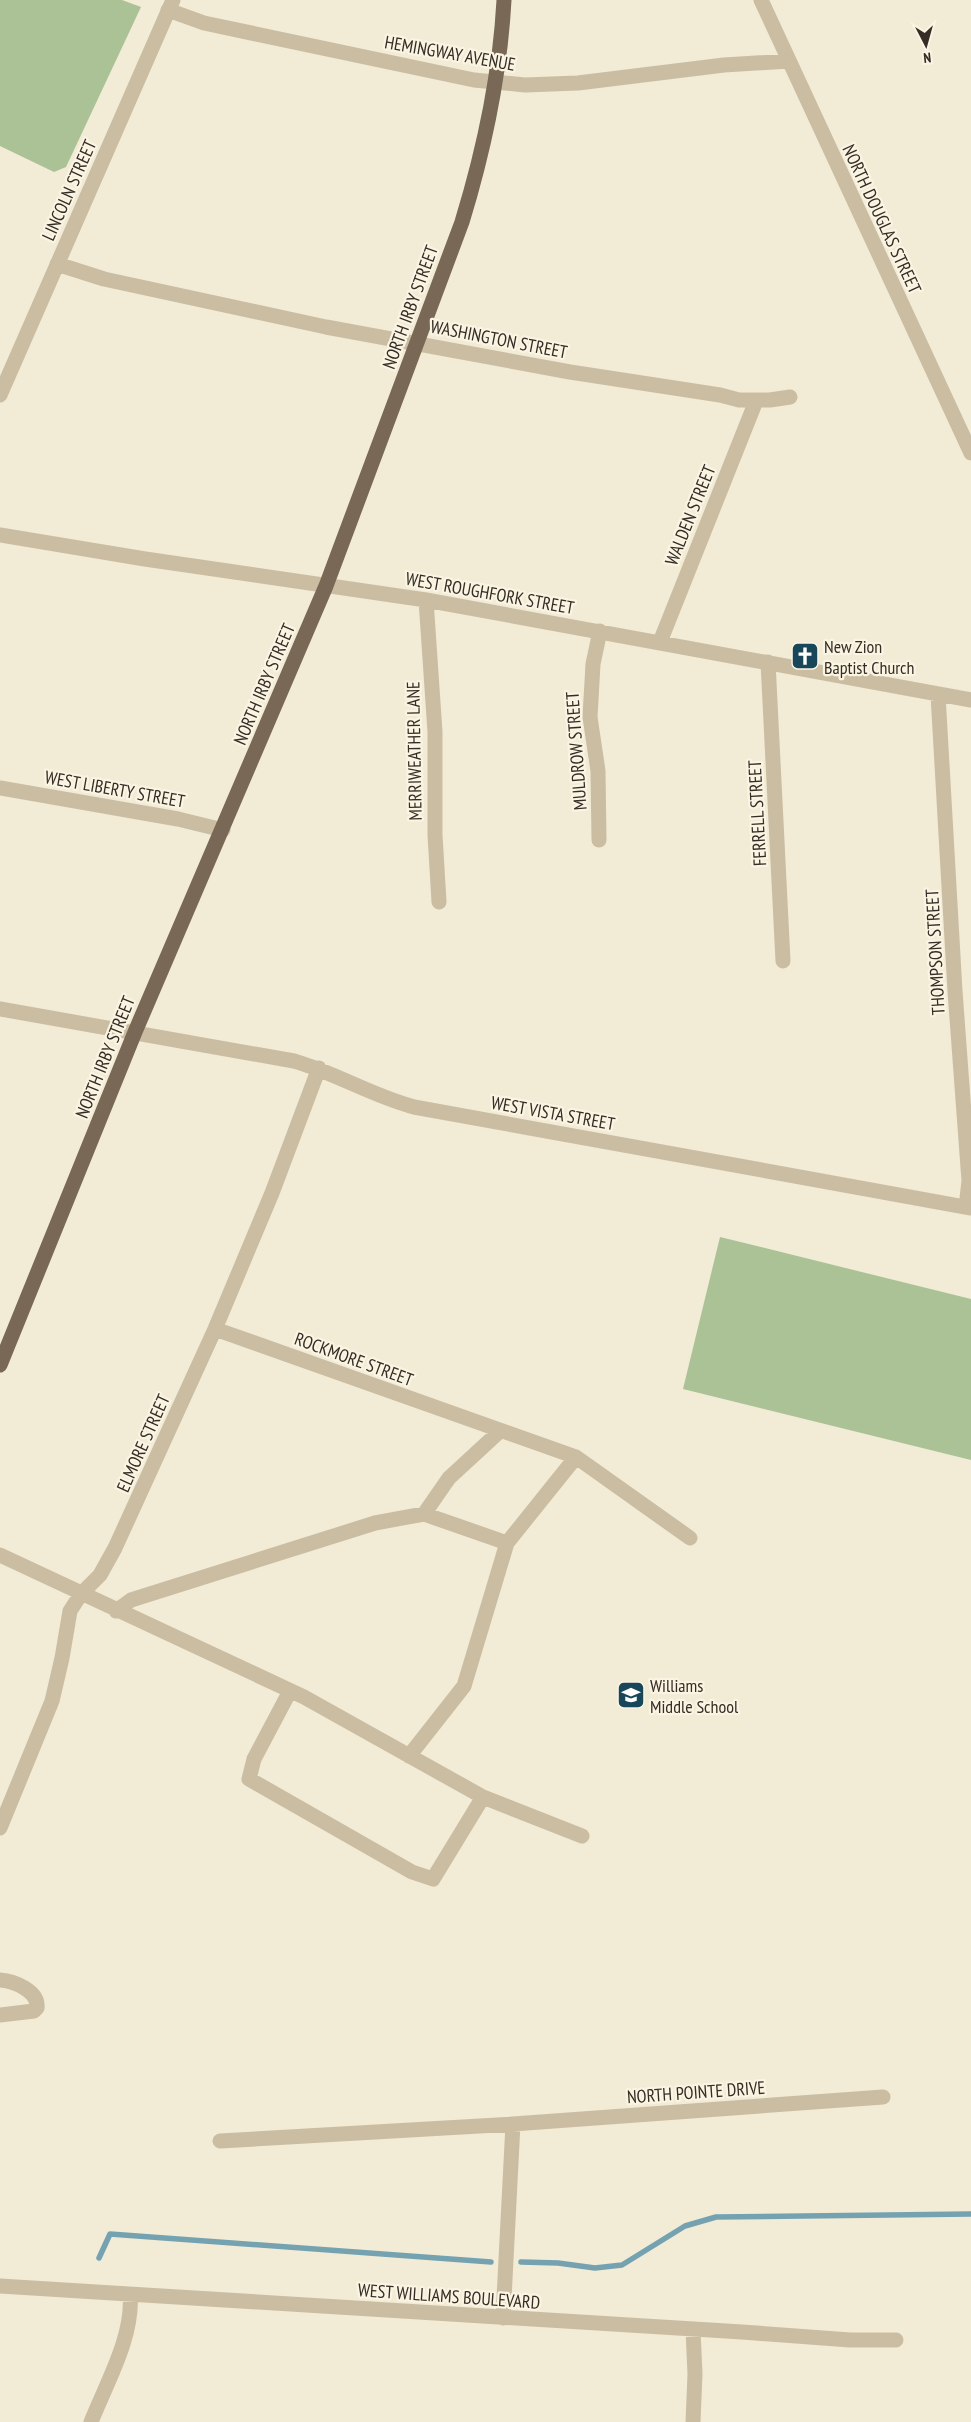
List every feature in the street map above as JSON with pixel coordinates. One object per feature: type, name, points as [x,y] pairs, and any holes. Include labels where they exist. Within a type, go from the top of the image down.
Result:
[{"type":"main road","name":"NORTH IRBY STREET","points":[[0,1365],[135,1032],[326,586],[418,342],[471,194],[496,82],[504,0]]},
{"type":"street","name":"NORTH DOUGLAS STREET","points":[[761,0],[971,453]]},
{"type":"street","name":"HEMINGWAY AVENUE","points":[[170,5],[204,23],[496,82],[525,86],[578,83],[724,66],[789,61]]},
{"type":"street","name":"LINCOLN STREET","points":[[0,395],[170,5]]},
{"type":"street","name":"WASHINGTON STREET","points":[[57,264],[104,280],[326,327],[418,342],[570,372],[756,401],[790,397]]},
{"type":"street","name":"WALDEN STREET","points":[[660,642],[756,401]]},
{"type":"street","name":"WEST ROUGHFORK STREET","points":[[0,535],[426,600],[971,700]]},
{"type":"street","name":"MERRIWEATHER LANE","points":[[426,600],[435,732],[435,835],[439,902]]},
{"type":"street","name":"MULDROW STREET","points":[[599,840],[599,789],[590,716],[593,664],[600,631]]},
{"type":"street","name":"FERRELL STREET","points":[[768,662],[783,961]]},
{"type":"street","name":"THOMPSON STREET","points":[[938,695],[955,991],[969,1181],[968,1208]]},
{"type":"street","name":"WEST LIBERTY STREET","points":[[0,788],[178,819],[223,830]]},
{"type":"street","name":"WEST VISTA STREET","points":[[0,1009],[294,1061],[319,1068],[372,1093],[414,1107],[968,1208]]},
{"type":"street","name":"ELMORE STREET","points":[[0,1828],[52,1701],[70,1611],[81,1594],[100,1575],[116,1548],[215,1329],[272,1193],[319,1068]]},
{"type":"street","name":"ROCKMORE STREET","points":[[215,1329],[576,1458],[690,1538]]},
{"type":"street","points":[[424,1514],[449,1478],[500,1431]]},
{"type":"street","points":[[409,1756],[464,1686],[507,1543],[576,1458]]},
{"type":"street","points":[[116,1610],[131,1600],[375,1523],[424,1514],[507,1543]]},
{"type":"street","points":[[0,1555],[290,1690],[483,1797],[582,1836]]},
{"type":"street","points":[[290,1690],[254,1759],[249,1779],[412,1872],[433,1880],[483,1797]]},
{"type":"street","points":[[0,1980],[21,1986],[35,1998],[38,2008],[34,2011],[0,2015]]},
{"type":"street","name":"NORTH POINTE DRIVE","points":[[220,2141],[513,2124],[883,2097]]},
{"type":"street","points":[[503,2318],[513,2124]]},
{"type":"street","name":"WEST WILLIAMS BOULEVARD","points":[[0,2286],[842,2340],[896,2340]]},
{"type":"street","points":[[91,2422],[127,2333],[131,2306],[130,2294]]},
{"type":"street","points":[[693,2330],[695,2374],[693,2422]]},
{"type":"green space","points":[[0,0],[122,0],[141,7],[66,167],[54,172],[0,146]]},
{"type":"green space","points":[[720,1237],[971,1299],[971,1460],[683,1389]]},
{"type":"waterway","points":[[521,2262],[558,2263],[595,2268],[622,2265],[685,2226],[716,2217],[971,2214]]},
{"type":"waterway","points":[[99,2258],[110,2234],[491,2262]]},
{"type":"place","name":"New Zion Baptist Church","points":[[805,656]]},
{"type":"place","name":"Williams Middle School","points":[[631,1695]]}]
